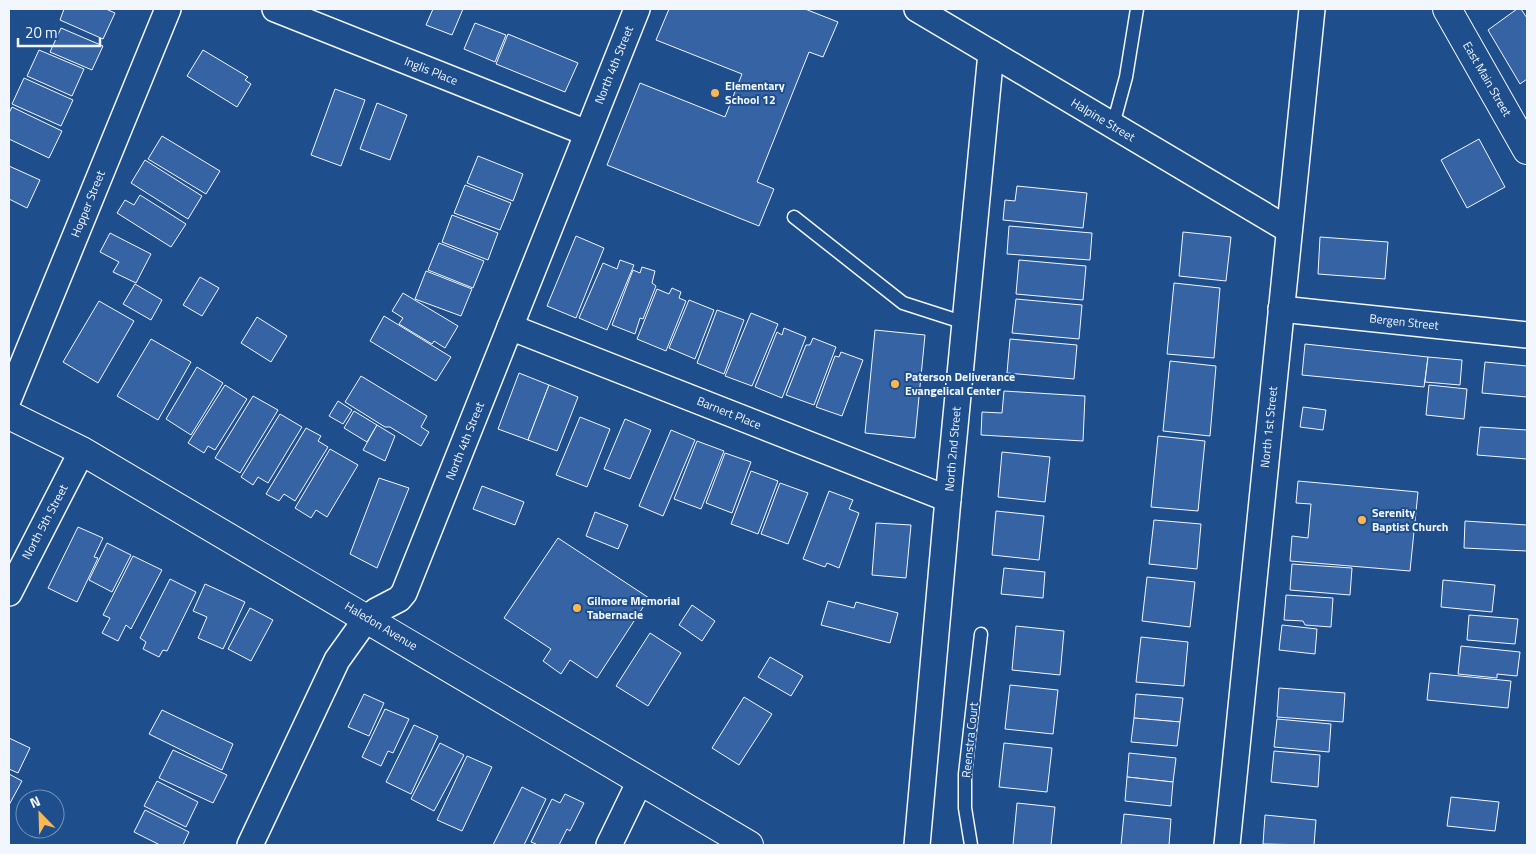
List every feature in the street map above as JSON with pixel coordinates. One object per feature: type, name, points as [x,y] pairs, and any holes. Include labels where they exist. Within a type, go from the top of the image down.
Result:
[{"type":"main road","name":"East Main Street","points":[[1447,9],[1523,132]]},
{"type":"main road","name":"Haledon Avenue","points":[[9,415],[82,451],[749,845]]},
{"type":"street","name":"Hopper Street","points":[[9,398],[168,9]]},
{"type":"street","name":"Inglis Place","points":[[275,9],[587,134]]},
{"type":"street","name":"North 4th Street","points":[[250,845],[337,660],[367,618],[398,599],[404,593],[637,9]]},
{"type":"street","name":"Halpine Street","points":[[917,9],[1289,230]]},
{"type":"street","name":"North 1st Street","points":[[1227,845],[1312,9]]},
{"type":"street","name":"North 2nd Street","points":[[917,845],[991,53]]},
{"type":"street","name":"Bergen Street","points":[[1281,308],[1527,335]]},
{"type":"street","name":"Barnert Place","points":[[510,327],[948,499]]},
{"type":"street","name":"North 5th Street","points":[[9,593],[82,451]]},
{"type":"street","points":[[609,845],[640,781]]},
{"type":"lane","points":[[1113,125],[1126,77],[1137,9]]},
{"type":"lane","points":[[794,217],[903,304],[965,323]]},
{"type":"lane","name":"Reenstra Court","points":[[971,845],[965,808],[965,774],[981,634]]},
{"type":"building","points":[[64,9],[106,9],[115,13],[103,39],[60,20]]},
{"type":"building","points":[[433,9],[463,9],[452,35],[426,25]]},
{"type":"building","points":[[669,9],[805,9],[838,22],[823,57],[809,52],[757,182],[774,189],[759,226],[607,165],[640,83],[725,117],[742,74],[656,40]]},
{"type":"building","points":[[1517,9],[1521,9],[1527,18],[1527,79],[1520,84],[1488,30]]},
{"type":"building","points":[[475,23],[506,35],[495,62],[464,49]]},
{"type":"building","points":[[61,28],[103,46],[92,70],[50,52]]},
{"type":"building","points":[[508,34],[578,63],[565,92],[496,64]]},
{"type":"building","points":[[39,50],[84,69],[72,96],[27,76]]},
{"type":"building","points":[[203,50],[248,77],[245,80],[251,84],[237,107],[187,76]]},
{"type":"building","points":[[24,78],[73,100],[61,126],[12,104]]},
{"type":"building","points":[[335,89],[365,100],[341,166],[311,155]]},
{"type":"building","points":[[377,103],[407,115],[390,160],[360,149]]},
{"type":"building","points":[[12,107],[62,131],[49,158],[9,139],[9,113]]},
{"type":"building","points":[[162,136],[220,171],[206,194],[148,159]]},
{"type":"building","points":[[1479,139],[1505,187],[1467,208],[1441,160]]},
{"type":"building","points":[[478,156],[523,174],[513,201],[467,183]]},
{"type":"building","points":[[145,160],[202,196],[188,219],[131,183]]},
{"type":"building","points":[[9,166],[40,180],[27,208],[9,199]]},
{"type":"building","points":[[465,185],[511,203],[500,230],[454,213]]},
{"type":"building","points":[[1017,186],[1087,193],[1083,228],[1003,220],[1005,200],[1015,201]]},
{"type":"building","points":[[140,195],[186,224],[171,247],[117,213],[125,200],[134,205]]},
{"type":"building","points":[[452,215],[498,233],[488,260],[442,242]]},
{"type":"building","points":[[1009,226],[1092,233],[1090,260],[1007,254]]},
{"type":"building","points":[[1183,232],[1231,237],[1226,281],[1179,276]]},
{"type":"building","points":[[110,233],[151,254],[136,283],[113,272],[119,262],[100,252]]},
{"type":"building","points":[[576,236],[604,248],[576,318],[547,306]]},
{"type":"building","points":[[1320,237],[1388,242],[1385,279],[1318,274]]},
{"type":"building","points":[[439,243],[484,261],[473,288],[428,270]]},
{"type":"building","points":[[620,260],[634,265],[607,330],[579,318],[603,263],[617,269]]},
{"type":"building","points":[[1019,260],[1086,266],[1083,300],[1016,294]]},
{"type":"building","points":[[642,267],[655,271],[652,283],[656,286],[643,319],[640,318],[635,334],[612,325],[633,270],[640,273]]},
{"type":"building","points":[[426,271],[472,289],[461,316],[415,299]]},
{"type":"building","points":[[200,277],[219,288],[202,316],[183,305]]},
{"type":"building","points":[[1174,283],[1220,288],[1214,358],[1167,354]]},
{"type":"building","points":[[135,284],[162,300],[151,320],[123,304]]},
{"type":"building","points":[[672,288],[681,292],[679,298],[686,301],[666,351],[637,339],[657,289],[669,294]]},
{"type":"building","points":[[403,293],[458,326],[445,348],[434,341],[432,344],[399,324],[403,318],[392,311]]},
{"type":"building","points":[[1016,299],[1082,305],[1079,339],[1012,333]]},
{"type":"building","points":[[689,300],[714,310],[695,359],[669,348]]},
{"type":"building","points":[[99,301],[134,321],[98,383],[63,362]]},
{"type":"building","points":[[717,310],[744,320],[724,374],[697,363]]},
{"type":"building","points":[[751,313],[778,324],[752,386],[725,376]]},
{"type":"building","points":[[384,316],[451,357],[436,381],[370,341]]},
{"type":"building","points":[[257,317],[287,336],[271,362],[241,343]]},
{"type":"building","points":[[784,328],[806,337],[782,398],[755,387],[777,332],[782,335]]},
{"type":"building","name":"Paterson Deliverance Evangelical Center","points":[[875,330],[925,335],[915,438],[865,433]]},
{"type":"building","points":[[813,338],[836,347],[814,405],[786,395],[806,345],[810,345]]},
{"type":"building","points":[[151,339],[191,362],[158,420],[117,396]]},
{"type":"building","points":[[1010,339],[1077,345],[1074,379],[1007,373]]},
{"type":"building","points":[[1305,344],[1428,357],[1424,387],[1302,375]]},
{"type":"building","points":[[841,352],[863,360],[842,416],[816,407],[835,356],[839,357]]},
{"type":"building","points":[[1428,357],[1462,360],[1460,385],[1425,382]]},
{"type":"building","points":[[1170,361],[1216,366],[1210,436],[1163,431]]},
{"type":"building","points":[[1485,362],[1527,366],[1527,397],[1482,393]]},
{"type":"building","points":[[197,367],[223,383],[191,435],[166,419]]},
{"type":"building","points":[[519,373],[549,385],[528,440],[498,429]]},
{"type":"building","points":[[361,376],[427,416],[421,427],[429,432],[421,446],[390,427],[385,427],[345,402]]},
{"type":"building","points":[[225,385],[247,399],[215,450],[208,446],[204,453],[188,443]]},
{"type":"building","points":[[549,385],[578,397],[557,451],[528,440]]},
{"type":"building","points":[[1429,385],[1467,389],[1464,419],[1426,415]]},
{"type":"building","points":[[1004,391],[1085,396],[1083,441],[981,435],[982,412],[1002,413]]},
{"type":"building","points":[[253,396],[278,410],[240,473],[215,458]]},
{"type":"building","points":[[338,401],[352,410],[343,424],[329,416]]},
{"type":"building","points":[[1303,407],[1326,410],[1323,430],[1300,427]]},
{"type":"building","points":[[354,411],[377,425],[367,442],[344,428]]},
{"type":"building","points":[[280,414],[302,427],[268,483],[258,477],[253,485],[241,477]]},
{"type":"building","points":[[580,417],[610,429],[587,487],[556,475]]},
{"type":"building","points":[[625,419],[651,430],[630,479],[604,469]]},
{"type":"building","points":[[377,425],[395,436],[385,461],[363,450]]},
{"type":"building","points":[[1480,427],[1527,430],[1527,459],[1477,455]]},
{"type":"building","points":[[306,428],[321,436],[318,441],[328,447],[295,501],[284,494],[279,501],[266,494]]},
{"type":"building","points":[[671,430],[695,440],[663,516],[639,506]]},
{"type":"building","points":[[1158,436],[1205,441],[1198,511],[1151,507]]},
{"type":"building","points":[[697,441],[724,451],[701,509],[674,499]]},
{"type":"building","points":[[330,449],[358,465],[327,517],[316,510],[311,518],[295,508]]},
{"type":"building","points":[[1002,452],[1050,457],[1045,502],[998,497]]},
{"type":"building","points":[[725,453],[751,462],[732,513],[706,503]]},
{"type":"building","points":[[751,471],[778,481],[758,534],[731,524]]},
{"type":"building","points":[[379,478],[409,488],[377,568],[350,554]]},
{"type":"building","name":"Serenity Baptist Church","points":[[1298,481],[1418,492],[1410,571],[1290,561],[1292,536],[1308,538],[1311,504],[1296,503]]},
{"type":"building","points":[[780,483],[808,493],[788,544],[761,534]]},
{"type":"building","points":[[482,486],[524,502],[515,525],[473,509]]},
{"type":"building","points":[[829,491],[853,500],[849,509],[859,513],[839,568],[827,563],[825,567],[803,559]]},
{"type":"building","points":[[996,511],[1044,516],[1039,560],[992,555]]},
{"type":"building","points":[[595,512],[628,525],[618,549],[586,536]]},
{"type":"building","points":[[1154,520],[1201,524],[1197,569],[1149,564]]},
{"type":"building","points":[[1465,521],[1527,525],[1527,551],[1464,548]]},
{"type":"building","points":[[876,523],[911,525],[906,578],[872,575]]},
{"type":"building","points":[[78,527],[103,538],[94,557],[98,558],[77,602],[48,588]]},
{"type":"building","name":"Gilmore Memorial Tabernacle","points":[[558,538],[649,598],[597,678],[570,660],[561,674],[543,661],[551,649],[504,618]]},
{"type":"building","points":[[107,543],[131,555],[112,592],[89,580]]},
{"type":"building","points":[[133,556],[162,570],[131,629],[126,625],[118,641],[102,633],[110,618],[103,615]]},
{"type":"building","points":[[1292,564],[1352,568],[1350,595],[1290,590]]},
{"type":"building","points":[[1004,568],[1045,572],[1043,598],[1001,594]]},
{"type":"building","points":[[1147,577],[1195,582],[1190,627],[1142,621]]},
{"type":"building","points":[[170,579],[196,592],[167,651],[163,650],[159,657],[143,649],[146,642],[140,638]]},
{"type":"building","points":[[1443,580],[1495,585],[1492,612],[1441,607]]},
{"type":"building","points":[[205,584],[245,602],[223,649],[198,638],[207,617],[193,611]]},
{"type":"building","points":[[1286,595],[1333,598],[1331,627],[1305,625],[1303,621],[1284,620]]},
{"type":"building","points":[[828,601],[854,608],[856,602],[898,613],[890,643],[821,625]]},
{"type":"building","points":[[692,605],[715,621],[702,641],[679,625]]},
{"type":"building","points":[[250,608],[273,620],[251,661],[228,649]]},
{"type":"building","points":[[1469,615],[1518,619],[1515,644],[1467,640]]},
{"type":"building","points":[[1282,625],[1317,629],[1315,654],[1279,650]]},
{"type":"building","points":[[1016,626],[1064,631],[1060,675],[1012,670]]},
{"type":"building","points":[[650,633],[681,653],[648,706],[616,686]]},
{"type":"building","points":[[1141,637],[1188,642],[1184,686],[1136,682]]},
{"type":"building","points":[[1461,646],[1520,652],[1517,676],[1497,674],[1497,678],[1458,674]]},
{"type":"building","points":[[770,657],[803,676],[791,696],[758,677]]},
{"type":"building","points":[[1430,673],[1511,681],[1508,708],[1427,700]]},
{"type":"building","points":[[1010,685],[1058,690],[1053,734],[1005,729]]},
{"type":"building","points":[[1279,688],[1345,693],[1343,722],[1277,717]]},
{"type":"building","points":[[364,694],[384,703],[369,736],[348,727]]},
{"type":"building","points":[[1136,694],[1183,698],[1180,722],[1134,718]]},
{"type":"building","points":[[744,697],[772,714],[739,765],[712,748]]},
{"type":"building","points":[[385,709],[409,719],[393,753],[388,751],[381,766],[362,757]]},
{"type":"building","points":[[162,710],[233,744],[222,770],[149,734]]},
{"type":"building","points":[[1134,718],[1180,722],[1177,746],[1131,742]]},
{"type":"building","points":[[1277,719],[1331,724],[1329,752],[1274,747]]},
{"type":"building","points":[[414,725],[438,736],[411,794],[386,782]]},
{"type":"building","points":[[9,738],[30,748],[18,773],[9,769]]},
{"type":"building","points":[[440,743],[464,755],[434,811],[411,799]]},
{"type":"building","points":[[1004,743],[1052,748],[1047,792],[999,787]]},
{"type":"building","points":[[173,750],[227,775],[213,803],[159,778]]},
{"type":"building","points":[[1274,751],[1320,755],[1318,787],[1271,782]]},
{"type":"building","points":[[1129,753],[1176,758],[1173,782],[1127,777]]},
{"type":"building","points":[[467,756],[492,767],[462,831],[437,820]]},
{"type":"building","points":[[9,774],[22,781],[18,789],[15,789],[15,794],[9,805]]},
{"type":"building","points":[[1127,777],[1173,782],[1171,806],[1125,801]]},
{"type":"building","points":[[157,781],[198,802],[186,827],[144,806]]},
{"type":"building","points":[[522,787],[546,799],[524,845],[493,845]]},
{"type":"building","points":[[565,794],[584,803],[570,831],[567,829],[559,845],[535,845],[531,842],[552,799],[560,803]]},
{"type":"building","points":[[1451,797],[1499,802],[1495,831],[1447,826]]},
{"type":"building","points":[[1017,803],[1055,807],[1051,845],[1013,845]]},
{"type":"building","points":[[145,810],[189,832],[183,845],[160,845],[134,832]]},
{"type":"building","points":[[1124,814],[1171,819],[1169,845],[1121,845]]},
{"type":"building","points":[[1265,815],[1316,820],[1314,845],[1263,844]]},
{"type":"place","name":"Elementary School 12","points":[[715,93]]},
{"type":"place","name":"Paterson Deliverance Evangelical Center","points":[[895,384]]},
{"type":"place","name":"Serenity Baptist Church","points":[[1362,520]]},
{"type":"place","name":"Gilmore Memorial Tabernacle","points":[[577,608]]}]
